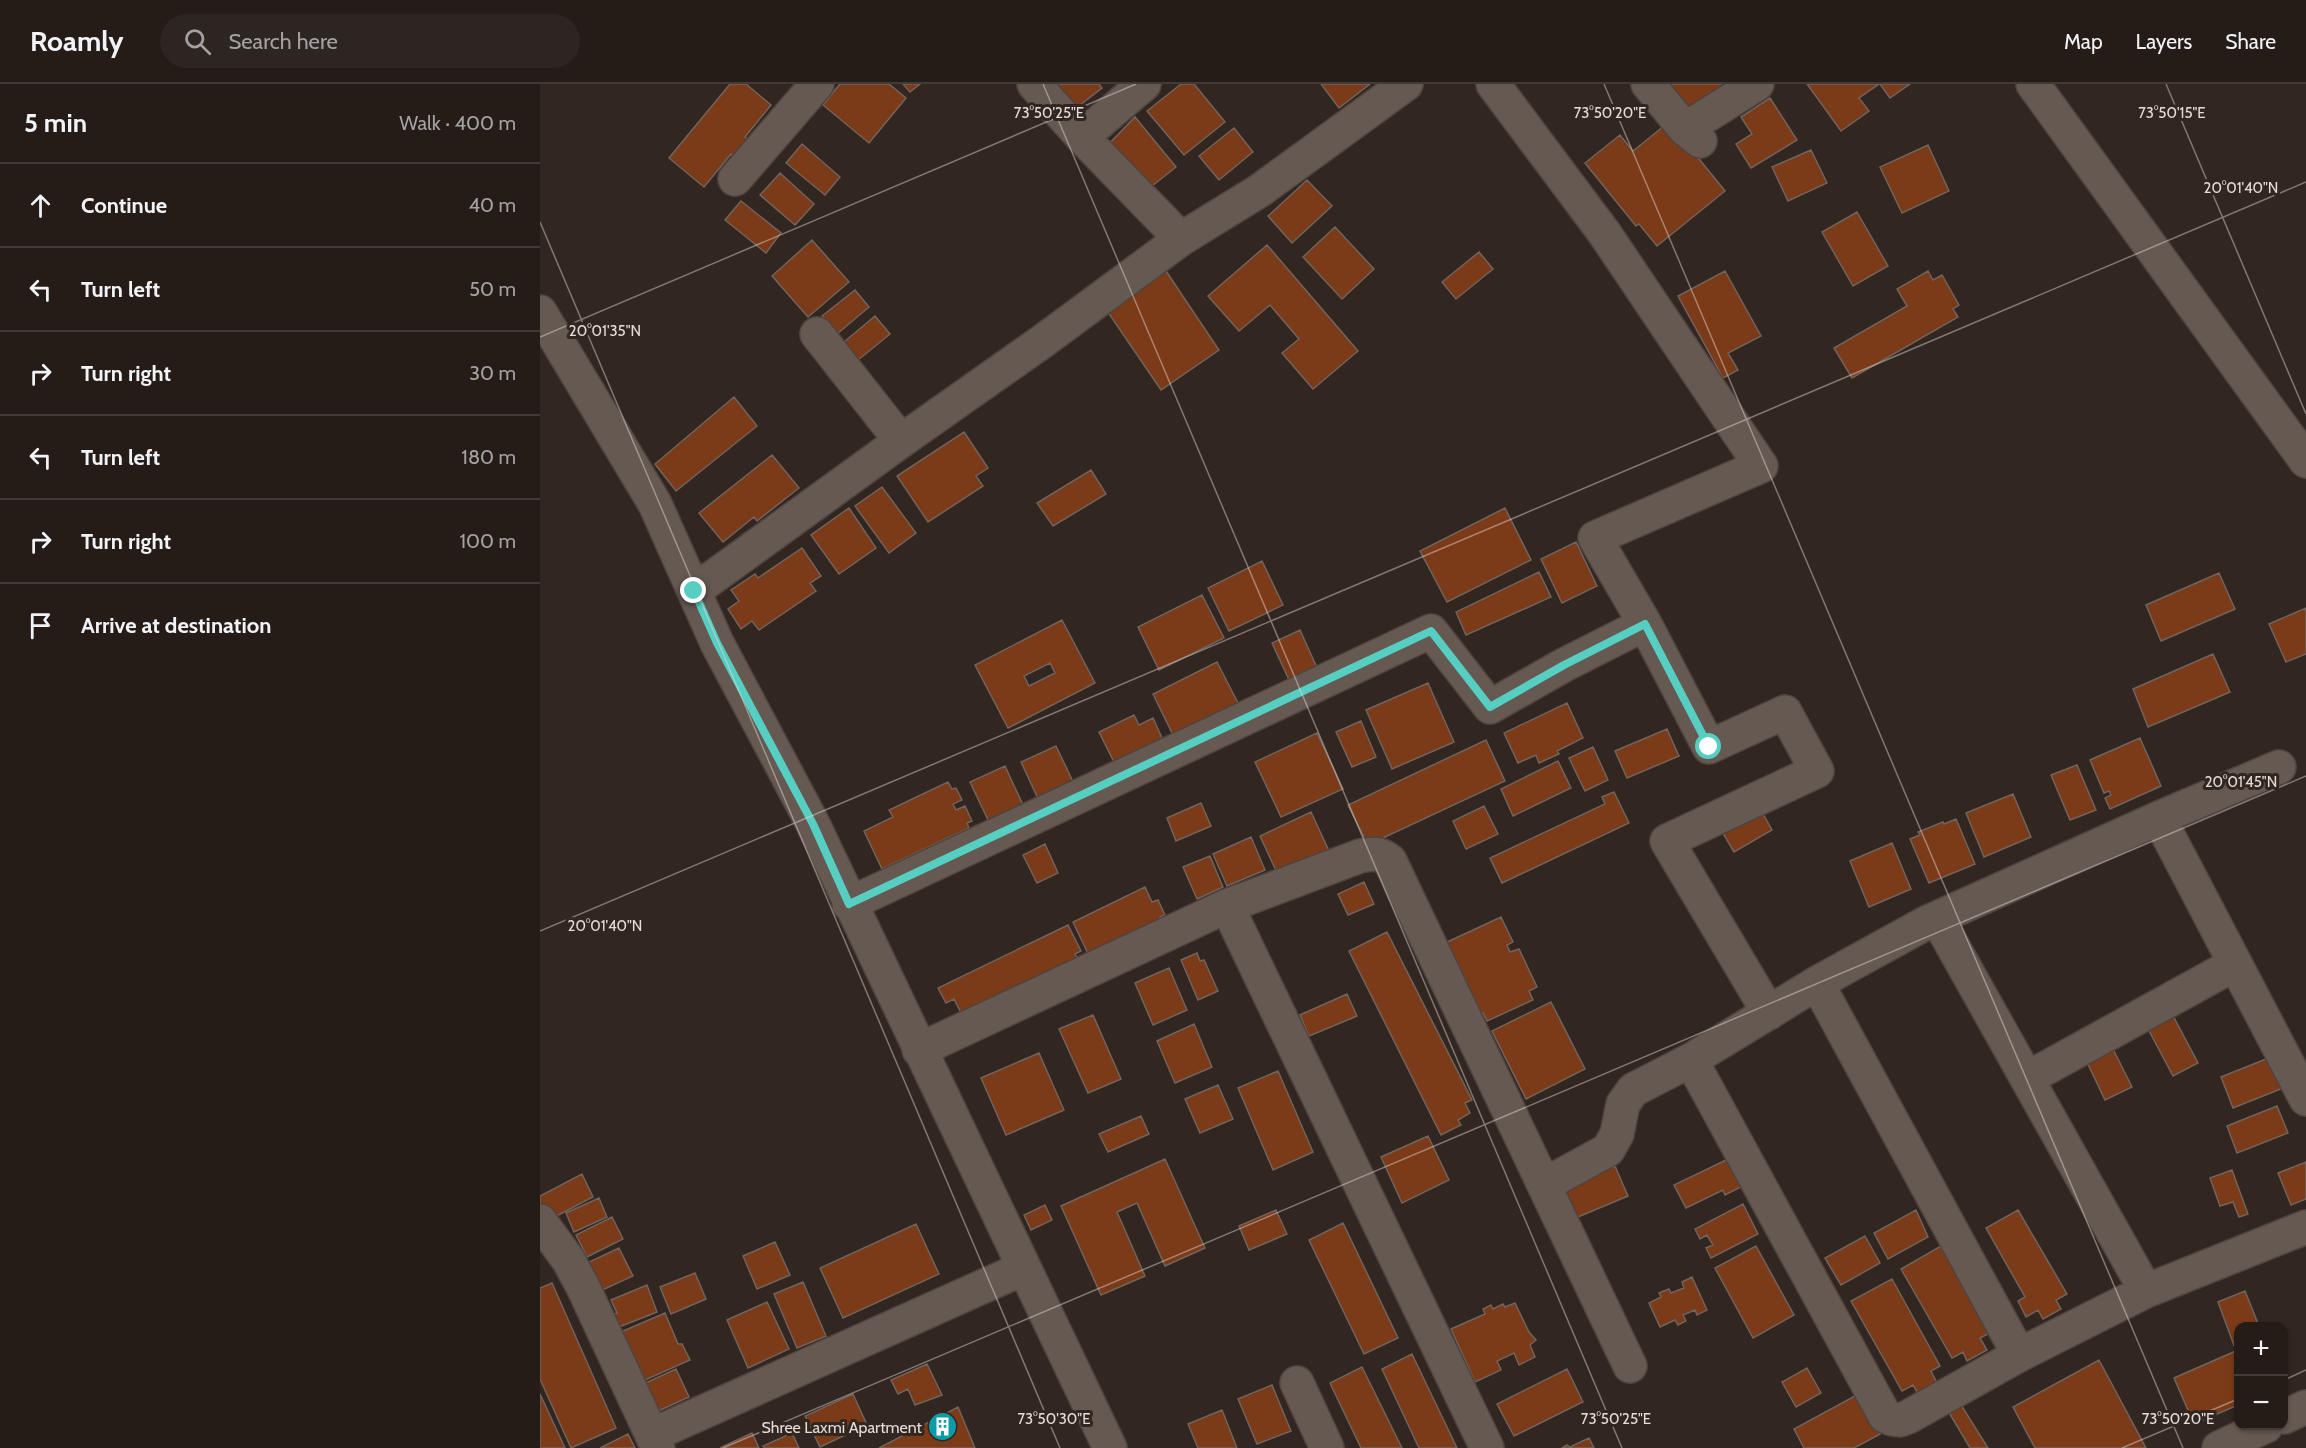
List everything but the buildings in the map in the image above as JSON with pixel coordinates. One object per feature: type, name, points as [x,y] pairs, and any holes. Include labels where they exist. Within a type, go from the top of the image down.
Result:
[{"type":"street","points":[[735,179],[817,84]]},
{"type":"street","points":[[1034,84],[1181,239]]},
{"type":"street","points":[[1082,137],[1144,84]]},
{"type":"street","points":[[694,591],[1043,341],[1181,239],[1258,191],[1406,84]]},
{"type":"street","points":[[1493,84],[1605,234],[1761,466],[1595,538],[1645,624],[1709,747],[1785,712],[1817,771],[1668,841],[1769,1012]]},
{"type":"street","points":[[1648,84],[1692,135],[1757,84]]},
{"type":"street","points":[[2033,84],[2306,461]]},
{"type":"street","points":[[540,312],[655,504],[717,643],[813,824],[849,904],[1110,1448]]},
{"type":"street","points":[[817,334],[901,441]]},
{"type":"street","points":[[849,904],[1431,631],[1490,707],[1564,665],[1645,624]]},
{"type":"street","points":[[1544,1185],[1608,1150],[1617,1134],[1623,1104],[1633,1090],[1691,1060],[1817,983],[1937,918],[2159,818],[2279,767]]},
{"type":"street","points":[[2159,818],[2306,1099]]},
{"type":"street","points":[[919,1050],[1227,906],[1360,856],[1383,855],[1390,861],[1630,1366]]},
{"type":"street","points":[[1227,906],[1487,1448]]},
{"type":"street","points":[[1937,918],[2146,1291]]},
{"type":"street","points":[[2028,1078],[2235,964]]},
{"type":"street","points":[[1817,983],[2019,1355]]},
{"type":"street","points":[[1691,1060],[1885,1416],[1892,1419],[1908,1417],[2019,1355],[2146,1291],[2306,1227]]},
{"type":"street","points":[[540,1221],[569,1261],[583,1287],[655,1441],[1024,1268]]},
{"type":"street","points":[[1297,1383],[1327,1448]]},
{"type":"street","points":[[2288,1415],[2306,1407]]},
{"type":"street","points":[[2219,1448],[2256,1430]]},
{"type":"place","name":"Shree Laxmi Apartment","points":[[943,1427]]},
{"type":"route","points":[[694,591],[717,643],[813,824],[849,904],[1431,631],[1490,707],[1564,665],[1645,624],[1709,747]]}]
